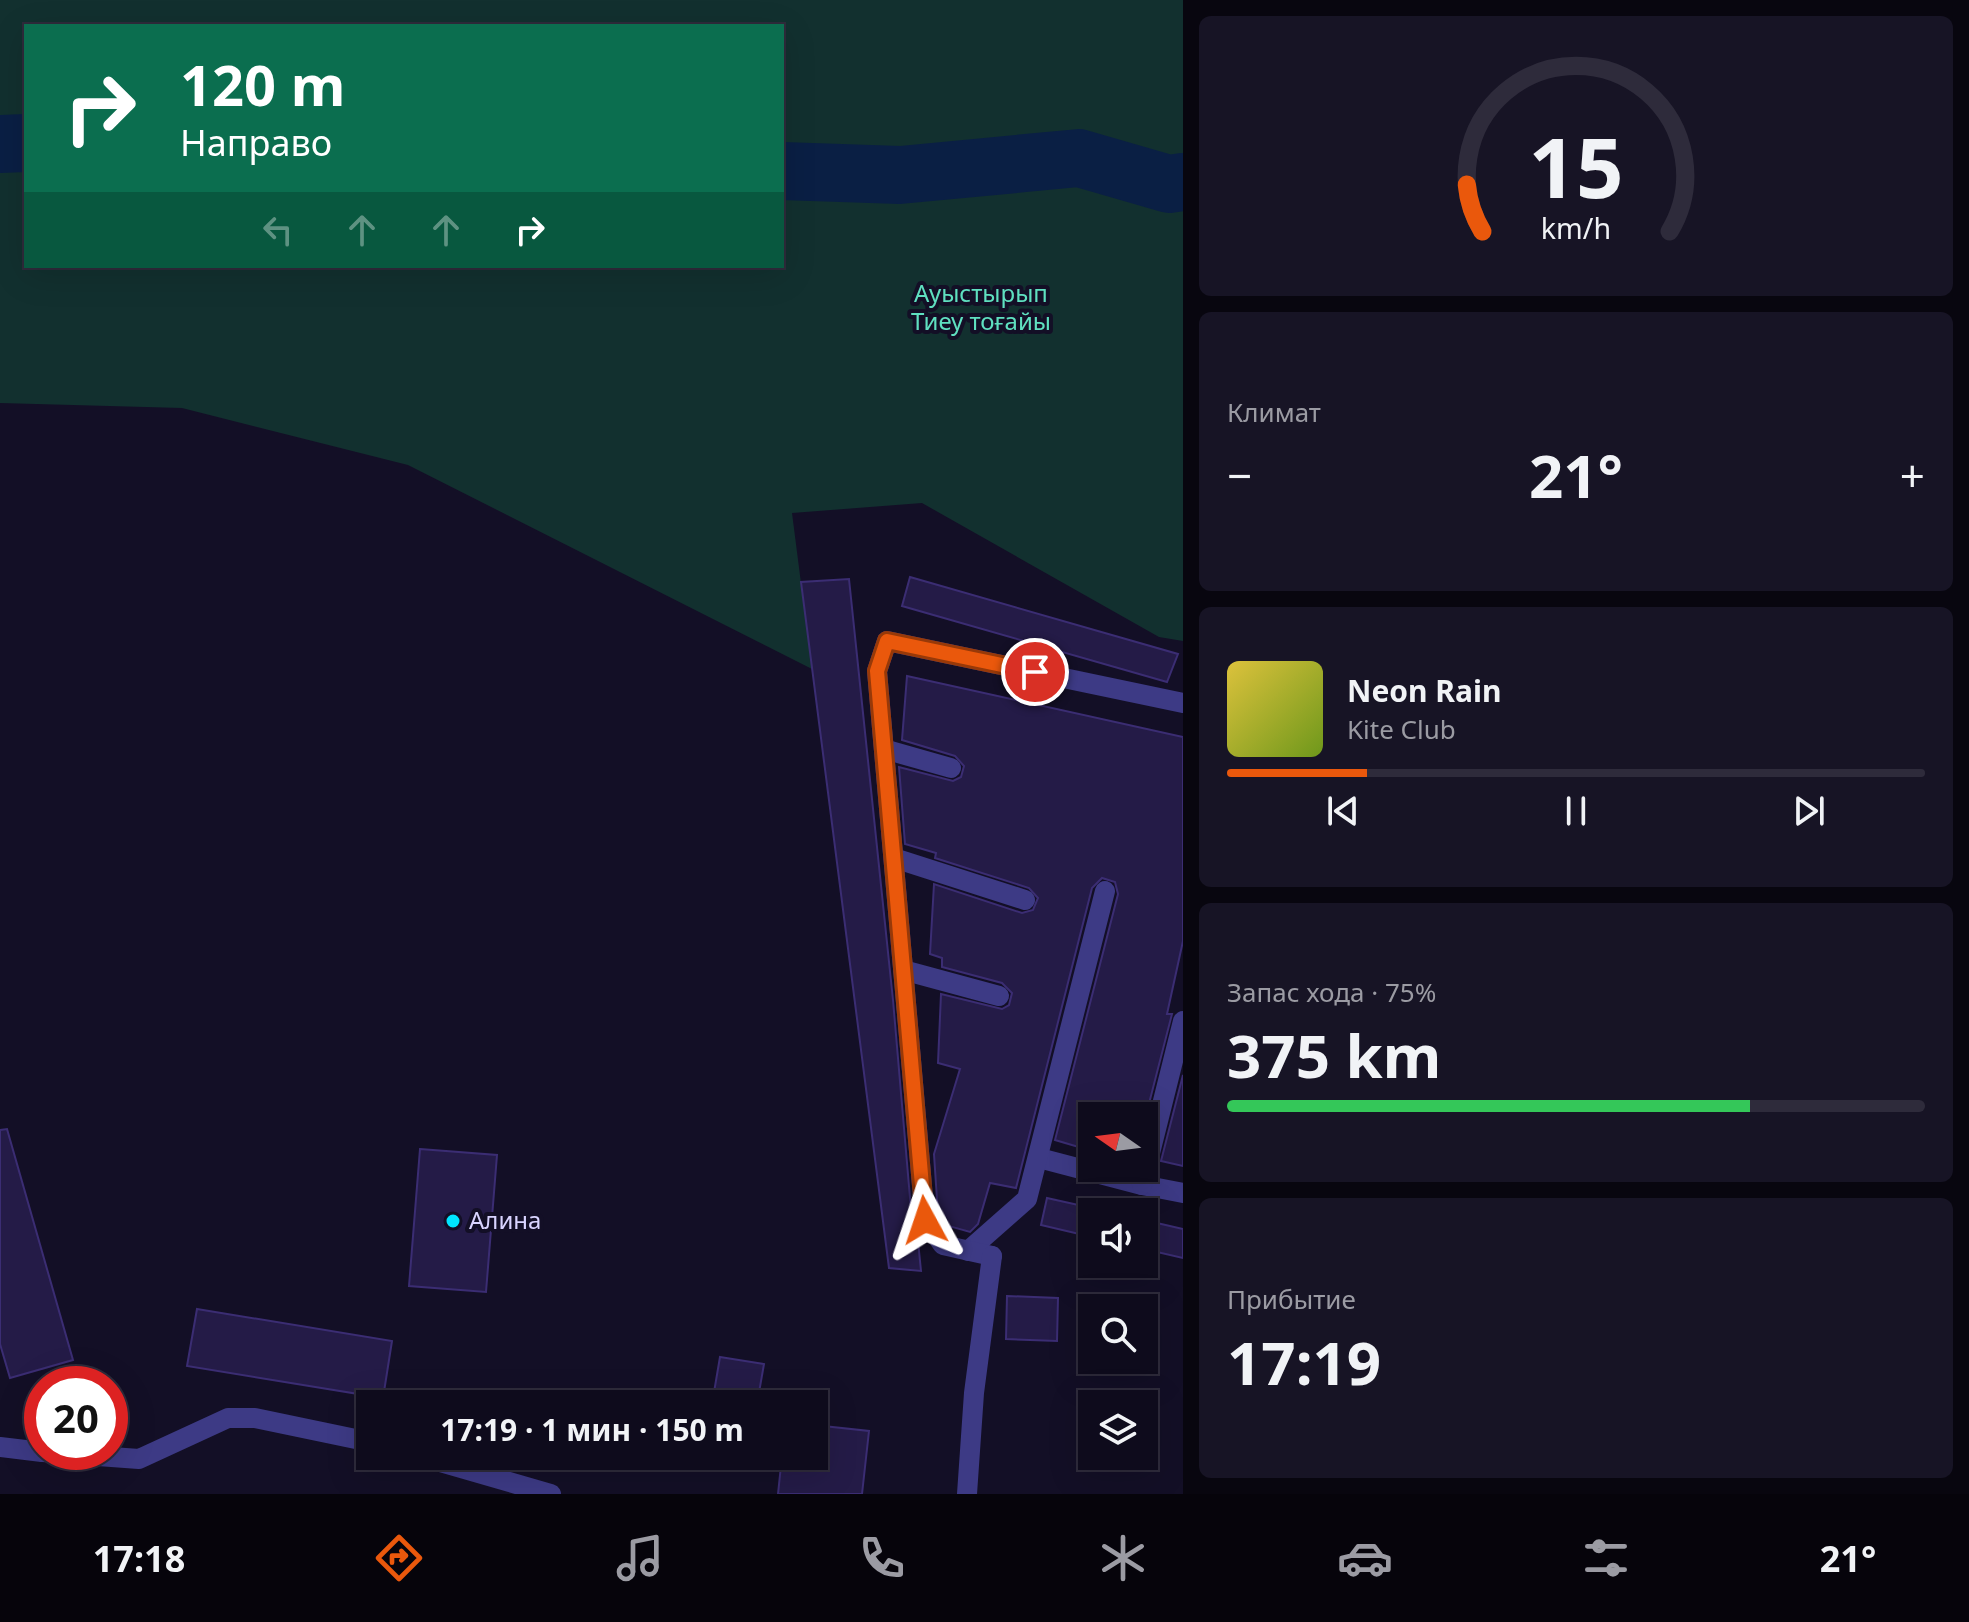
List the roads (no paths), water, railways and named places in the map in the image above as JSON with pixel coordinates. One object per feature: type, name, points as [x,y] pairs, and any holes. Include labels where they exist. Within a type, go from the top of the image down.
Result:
[{"type":"street","points":[[967,1494],[974,1393],[992,1256],[943,1245],[925,1220],[877,671],[887,641],[1183,703]]},
{"type":"street","points":[[884,749],[951,768]]},
{"type":"street","points":[[894,858],[1025,900]]},
{"type":"street","points":[[968,1251],[1027,1199],[1105,891]]},
{"type":"street","points":[[903,970],[999,996]]},
{"type":"street","points":[[1142,1185],[1183,1021]]},
{"type":"street","points":[[1039,1158],[1183,1193]]},
{"type":"street","points":[[128,1458],[139,1459],[228,1418],[255,1418],[356,1439]]},
{"type":"street","points":[[0,1447],[24,1450]]},
{"type":"street","points":[[468,1470],[551,1494]]},
{"type":"waterway","points":[[0,144],[24,143]]},
{"type":"waterway","points":[[784,171],[900,175],[1079,158],[1169,184],[1183,182]]},
{"type":"place","name":"Алина","points":[[453,1221]]},
{"type":"park label","name":"Ауыстырып Тиеу тоғайы","points":[[981,308]]}]
